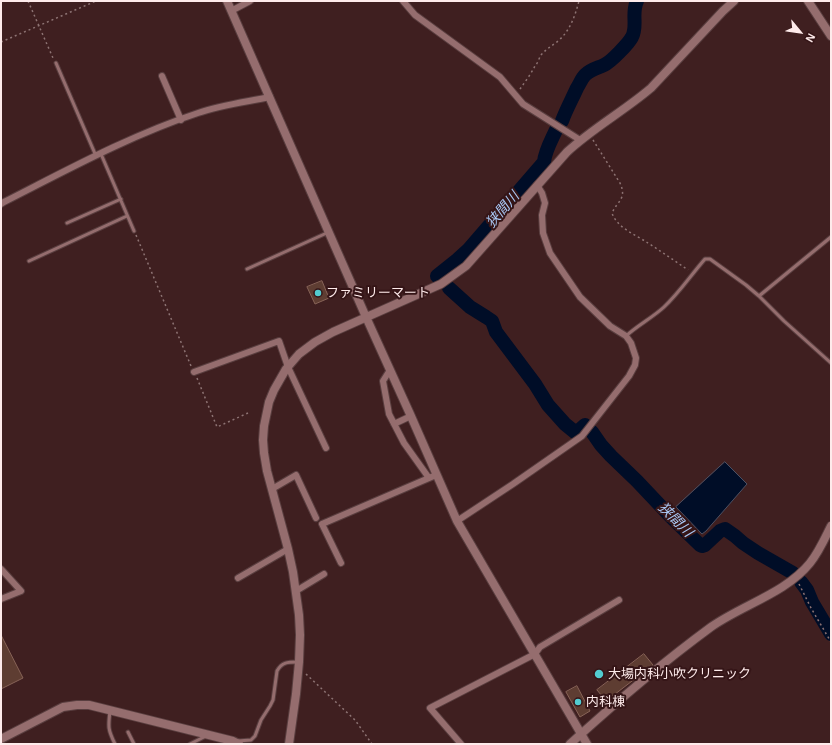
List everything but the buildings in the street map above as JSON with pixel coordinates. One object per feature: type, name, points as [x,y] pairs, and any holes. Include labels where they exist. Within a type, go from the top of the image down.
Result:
[{"type":"street","points":[[226,1],[411,416],[433,476],[457,521],[587,744]]},
{"type":"street","points":[[231,11],[250,1]]},
{"type":"street","points":[[403,1],[415,15],[500,77],[523,104],[580,140]]},
{"type":"street","points":[[289,744],[296,694],[300,636],[299,615],[293,572],[264,453],[264,426],[269,402],[274,390],[288,367],[299,354],[315,342],[333,332],[440,284],[466,266],[537,184],[567,152],[580,140],[651,88],[734,1]]},
{"type":"street","points":[[808,1],[831,36]]},
{"type":"street","points":[[162,76],[181,120]]},
{"type":"street","points":[[1,204],[145,132],[199,113],[270,97]]},
{"type":"street","points":[[457,521],[582,436],[629,376],[635,365],[636,358],[634,351],[626,336],[610,326],[580,297],[550,253],[543,233],[542,214],[545,203],[537,184]]},
{"type":"street","points":[[194,372],[279,341],[288,367],[326,448]]},
{"type":"street","points":[[390,370],[383,381],[389,414],[404,443],[433,476]]},
{"type":"street","points":[[394,424],[411,416]]},
{"type":"street","points":[[272,489],[296,475],[316,518]]},
{"type":"street","points":[[341,564],[322,524],[433,476]]},
{"type":"street","points":[[570,744],[623,697],[712,627],[795,578],[814,558],[831,526]]},
{"type":"street","points":[[238,578],[288,549]]},
{"type":"street","points":[[1,569],[21,591],[1,599]]},
{"type":"street","points":[[296,591],[324,574]]},
{"type":"street","points":[[461,744],[430,708],[535,654],[540,647],[619,600]]},
{"type":"street","points":[[1,738],[63,707],[89,705],[236,743]]},
{"type":"lane","points":[[56,63],[134,231]]},
{"type":"lane","points":[[67,224],[120,199]]},
{"type":"lane","points":[[29,261],[128,216]]},
{"type":"lane","points":[[247,269],[329,232]]},
{"type":"lane","points":[[759,296],[831,238]]},
{"type":"lane","points":[[626,336],[663,308],[705,259],[710,259],[759,296],[784,321],[831,363]]},
{"type":"lane","points":[[236,743],[251,740],[255,736],[261,720],[273,700],[279,666],[288,662],[299,664]]},
{"type":"lane","points":[[110,711],[108,726],[115,744]]},
{"type":"lane","points":[[128,732],[134,744]]},
{"type":"lane","points":[[190,744],[208,735]]},
{"type":"path","points":[[28,1],[56,63]]},
{"type":"path","points":[[1,42],[96,1]]},
{"type":"path","points":[[516,96],[541,55],[554,45],[568,29],[579,1]]},
{"type":"path","points":[[589,134],[620,183],[623,191],[623,197],[612,213],[614,218],[629,232],[693,274]]},
{"type":"path","points":[[134,231],[217,427],[248,413]]},
{"type":"path","points":[[795,578],[831,642]]},
{"type":"path","points":[[299,664],[355,720],[372,744]]},
{"type":"water","points":[[725,462],[747,484],[702,534],[676,507]]},
{"type":"waterway","name":"狭間川","points":[[562,121],[584,76],[590,71],[611,60],[624,48],[632,37],[634,33],[635,6],[637,1]]},
{"type":"waterway","name":"狭間川","points":[[439,278],[437,276],[468,250],[544,162],[547,150],[556,130]]},
{"type":"waterway","name":"狭間川","points":[[449,288],[470,307],[492,321],[496,332],[535,384],[548,405],[565,424],[576,433],[585,425],[586,426]]},
{"type":"waterway","name":"狭間川","points":[[592,432],[611,456],[700,545],[705,545],[720,531],[725,529],[758,553],[793,573]]},
{"type":"waterway","name":"狭間川","points":[[801,582],[831,634]]},
{"type":"place","name":"ファミリーマート","points":[[318,293]]},
{"type":"place","name":"大場内科小吹クリニック","points":[[599,674]]},
{"type":"place","name":"内科棟","points":[[578,702]]}]
